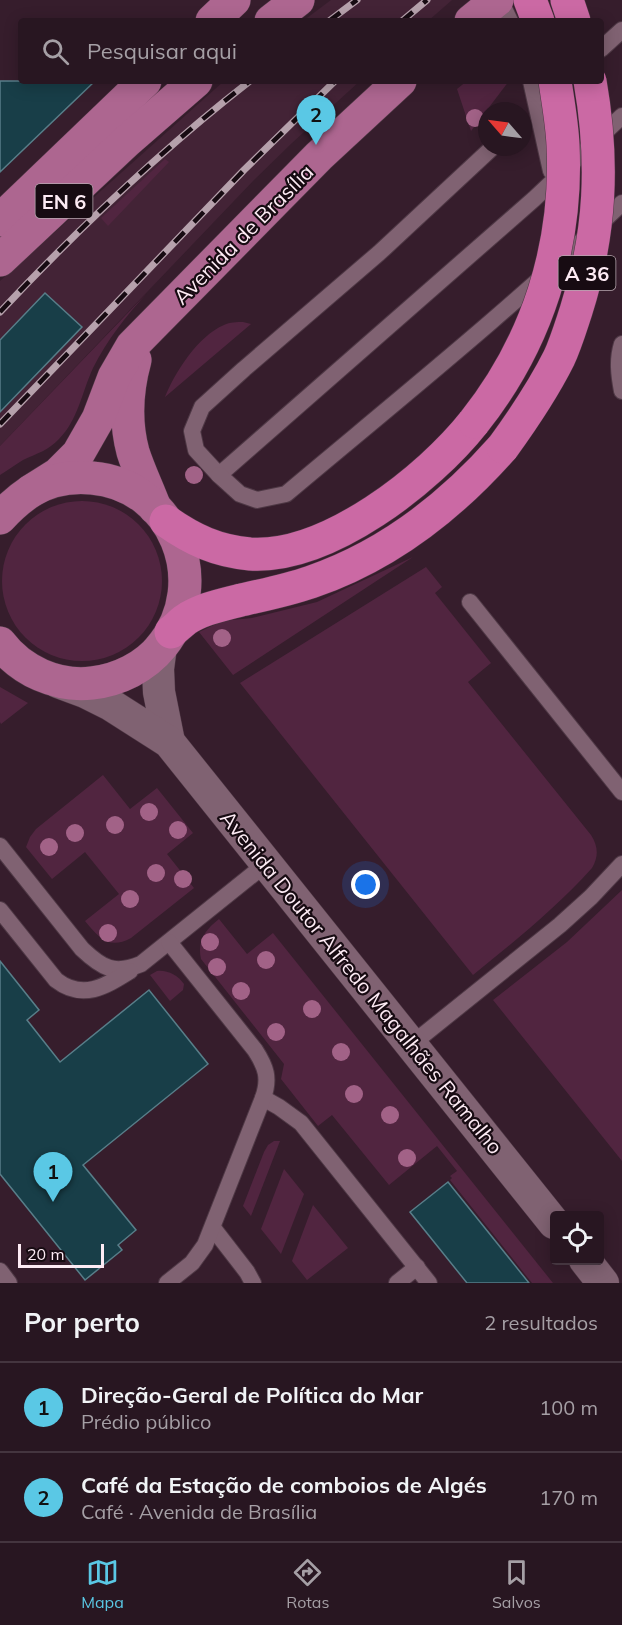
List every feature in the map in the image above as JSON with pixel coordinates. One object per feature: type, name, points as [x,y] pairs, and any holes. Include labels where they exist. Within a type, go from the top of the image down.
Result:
[{"type":"highway","points":[[530,0],[537,18]]},
{"type":"highway","points":[[567,0],[573,18]]},
{"type":"highway","name":"A 36","points":[[166,639],[186,620],[205,610],[303,585],[361,561],[433,514],[470,482],[503,447],[546,383],[560,355],[582,291],[591,256],[599,183],[597,125],[590,84]]},
{"type":"highway","name":"A 36","points":[[161,514],[185,535],[207,546],[253,554],[276,553],[297,548],[345,528],[388,502],[428,471],[462,438],[491,401],[520,353],[538,310],[550,272],[560,219],[564,171],[562,133],[546,94]]},
{"type":"main road","points":[[215,18],[234,0]]},
{"type":"main road","points":[[275,18],[298,0]]},
{"type":"main road","points":[[475,18],[499,0]]},
{"type":"main road","name":"EN 6","points":[[0,220],[142,84]]},
{"type":"main road","name":"EN 6","points":[[0,260],[127,141],[193,84]]},
{"type":"main road","name":"Avenida de Brasília","points":[[31,491],[58,474],[78,454],[98,419],[114,376],[132,346],[319,156],[397,84]]},
{"type":"main road","name":"Avenida de Brasília","points":[[161,514],[133,451],[129,422],[129,388],[136,357],[143,343],[165,313]]},
{"type":"main road","name":"Avenida Doutor Alfredo Magalhães Ramalho","points":[[0,518],[17,501],[46,484],[79,477],[105,479],[135,491],[161,514],[178,543],[185,575],[183,601],[178,617],[166,639],[155,653],[136,669],[120,676],[87,684],[70,683],[38,674],[15,659],[0,643]]},
{"type":"street","name":"Avenida Doutor Alfredo Magalhães Ramalho","points":[[166,639],[158,669],[159,692],[169,742]]},
{"type":"street","name":"Avenida Doutor Alfredo Magalhães Ramalho","points":[[0,654],[38,674],[105,702],[169,742],[550,1217]]},
{"type":"street","points":[[589,1265],[603,1283]]},
{"type":"lane","points":[[499,0],[508,18]]},
{"type":"lane","points":[[604,46],[622,30]]},
{"type":"lane","points":[[534,84],[546,94],[554,182],[570,253]]},
{"type":"lane","points":[[532,110],[546,94],[561,84]]},
{"type":"lane","points":[[219,475],[554,182],[622,116]]},
{"type":"lane","points":[[483,156],[379,253],[202,407],[192,431],[196,450],[240,494],[257,500],[285,494],[487,326],[570,253],[622,203]]},
{"type":"lane","points":[[621,381],[622,344]]},
{"type":"lane","points":[[470,602],[622,792]]},
{"type":"lane","points":[[0,846],[82,949],[92,958],[102,966],[115,970],[129,969],[141,964]]},
{"type":"lane","points":[[0,910],[56,980],[72,989],[92,990],[105,986],[141,964],[267,863]]},
{"type":"lane","points":[[412,1044],[560,925],[622,864]]},
{"type":"lane","points":[[167,1283],[197,1257],[205,1245],[263,1098],[267,1078],[263,1063],[255,1050],[169,942]]},
{"type":"lane","points":[[263,1098],[301,1124],[429,1283]]},
{"type":"lane","points":[[213,1228],[254,1283]]},
{"type":"lane","points":[[397,1283],[417,1267]]},
{"type":"lane","points":[[0,1271],[9,1283]]},
{"type":"shaded area","points":[[331,0],[452,0],[431,18],[307,18]]},
{"type":"shaded area","points":[[221,84],[357,84],[254,180],[0,446],[0,281]]},
{"type":"shaded area","points":[[463,84],[507,84],[493,102],[478,102],[478,122],[471,131],[457,89]]},
{"type":"shaded area","points":[[165,159],[169,162],[108,226],[101,218]]},
{"type":"shaded area","points":[[147,293],[104,348],[89,377],[75,415],[59,439],[51,446],[0,475],[0,446]]},
{"type":"shaded area","points":[[243,322],[251,324],[165,397],[181,366],[205,337],[226,324]]},
{"type":"shaded area","points":[[82,501],[112,507],[138,525],[156,551],[162,581],[156,611],[138,637],[112,655],[82,661],[52,655],[26,637],[8,611],[2,581],[8,551],[26,525],[52,507]]},
{"type":"shaded area","points":[[413,557],[233,675],[199,632],[222,621],[252,618],[317,602]]},
{"type":"shaded area","points":[[426,567],[442,587],[435,593],[491,663],[468,682],[591,835],[597,851],[592,868],[564,897],[473,975],[240,683]]},
{"type":"shaded area","points":[[0,687],[28,703],[1,724],[0,722]]},
{"type":"shaded area","points":[[103,775],[130,809],[157,788],[193,833],[167,854],[194,888],[131,938],[116,943],[100,937],[85,921],[119,894],[85,852],[52,879],[26,847],[36,829]]},
{"type":"shaded area","points":[[622,890],[622,1161],[493,1000],[567,942]]},
{"type":"shaded area","points":[[219,919],[247,954],[273,933],[553,1283],[532,1283],[450,1180],[452,1178],[450,1176],[457,1171],[437,1146],[389,1185],[332,1115],[318,1126],[281,1079],[284,1064],[201,959],[200,947],[203,936]]},
{"type":"shaded area","points":[[157,971],[172,974],[184,984],[183,990],[170,1001],[150,975]]},
{"type":"shaded area","points":[[274,1141],[280,1141],[251,1216],[243,1206],[264,1152]]},
{"type":"shaded area","points":[[284,1169],[304,1194],[281,1254],[261,1229]]},
{"type":"shaded area","points":[[313,1205],[348,1248],[307,1280],[292,1261]]},
{"type":"building","points":[[0,81],[18,81],[18,84],[92,84],[0,172]]},
{"type":"building","points":[[45,293],[82,327],[0,412],[0,340]]},
{"type":"building","points":[[0,961],[39,1010],[27,1020],[60,1062],[149,990],[208,1064],[83,1165],[136,1230],[118,1245],[122,1250],[85,1280],[0,1174]]},
{"type":"building","points":[[448,1182],[529,1283],[467,1283],[410,1212]]},
{"type":"railway","points":[[333,18],[357,0]]},
{"type":"railway","points":[[406,18],[427,0]]},
{"type":"railway","points":[[0,312],[120,192],[246,84]]},
{"type":"railway","points":[[0,424],[244,170],[332,84]]},
{"type":"place","name":"Café da Estação de comboios de Algés","points":[[316,145]]},
{"type":"place","name":"Direção-Geral de Política do Mar","points":[[53,1202]]}]
